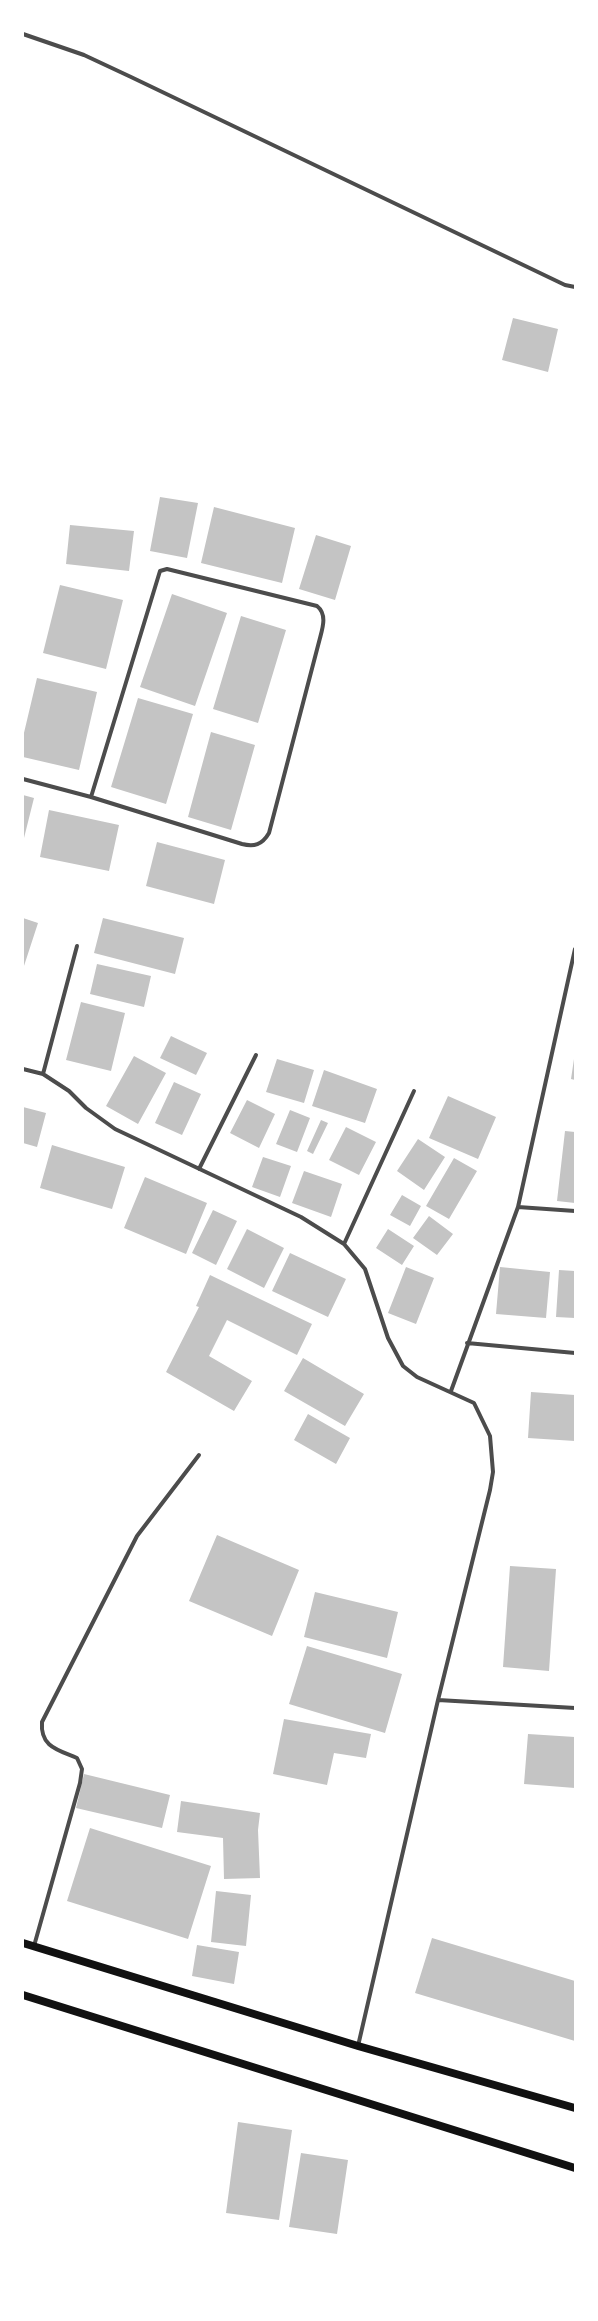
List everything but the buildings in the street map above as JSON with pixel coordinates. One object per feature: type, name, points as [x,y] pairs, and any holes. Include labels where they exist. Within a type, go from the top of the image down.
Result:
[{"type":"main road","points":[[23,1943],[358,2046],[575,2108]]},
{"type":"main road","points":[[23,1995],[575,2168]]},
{"type":"street","points":[[23,34],[84,55],[565,285],[575,287]]},
{"type":"street","points":[[23,779],[91,797],[242,844],[257,845],[269,834],[320,638],[324,617],[322,610],[317,606],[167,569],[160,571],[91,797]]},
{"type":"street","points":[[44,1074],[77,946]]},
{"type":"street","points":[[451,1392],[467,1344],[518,1207],[575,949]]},
{"type":"street","points":[[570,973],[575,974]]},
{"type":"street","points":[[199,1169],[256,1055]]},
{"type":"street","points":[[23,1069],[44,1074],[69,1091],[86,1108],[115,1129],[301,1217],[344,1244],[364,1269],[388,1338],[403,1366],[417,1377],[474,1403],[483,1419],[491,1442],[493,1472],[438,1700],[358,2046]]},
{"type":"street","points":[[344,1244],[414,1091]]},
{"type":"street","points":[[518,1207],[575,1211]]},
{"type":"street","points":[[467,1344],[575,1353]]},
{"type":"street","points":[[34,1946],[80,1783],[82,1769],[77,1758],[49,1746],[41,1732],[42,1722],[137,1536],[199,1455]]},
{"type":"street","points":[[438,1700],[575,1708]]}]
